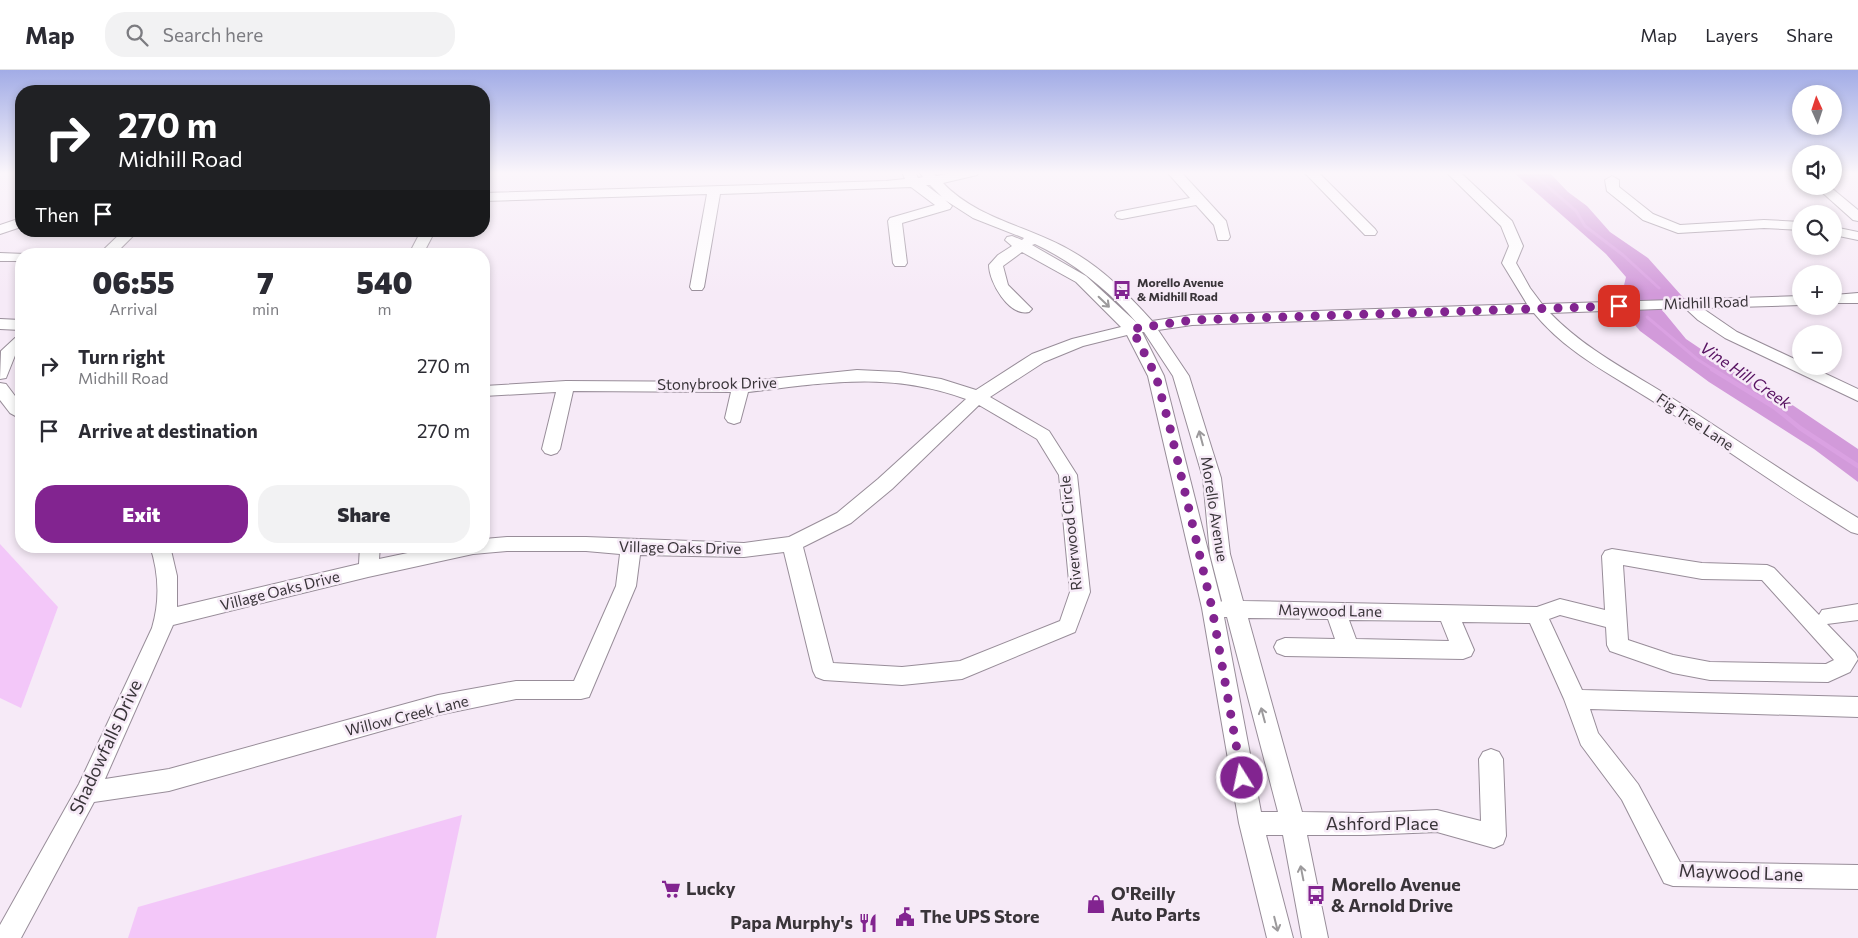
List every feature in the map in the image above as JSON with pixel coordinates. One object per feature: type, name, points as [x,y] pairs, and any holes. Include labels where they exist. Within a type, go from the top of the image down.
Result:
[{"type":"street","points":[[696,287],[710,213]]},
{"type":"street","points":[[900,264],[895,221],[923,213]]},
{"type":"street","name":"Morello Avenue","points":[[960,213],[1028,241]]},
{"type":"street","name":"Morello Avenue","points":[[974,213],[1028,241],[1081,279],[1140,328],[1182,376],[1212,478],[1220,554],[1292,824],[1315,938]]},
{"type":"street","points":[[1122,215],[1135,213]]},
{"type":"street","points":[[1210,213],[1221,224],[1223,237]]},
{"type":"street","points":[[1351,213],[1370,232]]},
{"type":"street","points":[[1495,213],[1507,224],[1516,246],[1509,263],[1515,275],[1539,308]]},
{"type":"street","points":[[1642,213],[1648,217],[1678,228],[1764,224],[1792,226]]},
{"type":"street","points":[[0,230],[15,224]]},
{"type":"street","points":[[1842,233],[1858,236]]},
{"type":"street","points":[[113,248],[124,237]]},
{"type":"street","points":[[1024,309],[1004,291],[996,275],[996,265],[1028,241]]},
{"type":"street","points":[[0,257],[15,257]]},
{"type":"street","points":[[1842,299],[1858,298]]},
{"type":"street","name":"Midhill Road","points":[[1140,328],[1192,320],[1792,300]]},
{"type":"street","points":[[1689,304],[1703,317],[1731,335],[1858,396]]},
{"type":"street","name":"Fig Tree Lane","points":[[1539,308],[1567,338],[1590,356],[1666,402],[1797,492],[1858,527]]},
{"type":"street","points":[[0,324],[15,325]]},
{"type":"street","name":"Morello Avenue","points":[[1140,328],[1156,376],[1212,608],[1251,823],[1280,938]]},
{"type":"street","name":"Village Oaks Drive","points":[[490,546],[586,544],[631,548],[744,550],[792,544],[844,518],[885,484],[978,397],[1038,358],[1078,342],[1140,328]]},
{"type":"street","points":[[0,374],[9,351],[15,346]]},
{"type":"street","name":"Stonybrook Drive","points":[[490,391],[566,386],[741,387],[857,375],[899,377],[941,384],[978,397]]},
{"type":"street","points":[[551,449],[566,386]]},
{"type":"street","points":[[734,418],[741,387]]},
{"type":"street","points":[[0,388],[15,408]]},
{"type":"street","name":"Riverwood Circle","points":[[792,544],[824,672],[902,676],[962,670],[1068,626],[1080,592],[1068,475],[1043,435],[978,397]]},
{"type":"street","name":"Willow Creek Lane","points":[[87,792],[169,780],[438,705],[516,690],[581,690],[626,586],[631,548]]},
{"type":"street","name":"Shadowfalls Drive","points":[[7,938],[87,792],[166,618],[165,559],[163,553]]},
{"type":"street","points":[[368,569],[369,553]]},
{"type":"street","name":"Village Oaks Drive","points":[[166,618],[259,597],[368,569],[447,553]]},
{"type":"street","points":[[1612,556],[1702,571],[1767,573],[1846,659],[1842,666],[1828,673],[1710,671],[1673,664],[1618,645],[1616,621],[1612,556]]},
{"type":"street","points":[[1560,607],[1616,621]]},
{"type":"street","name":"Maywood Lane","points":[[1212,608],[1537,615],[1560,607]]},
{"type":"street","points":[[1336,612],[1348,648]]},
{"type":"street","points":[[1829,616],[1858,612]]},
{"type":"street","points":[[1285,647],[1463,650],[1449,614]]},
{"type":"street","name":"Maywood Lane","points":[[1537,615],[1575,699],[1589,738],[1630,792],[1673,874],[1858,877]]},
{"type":"street","points":[[1575,699],[1858,707]]},
{"type":"street","name":"Ashford Place","points":[[1251,823],[1364,824],[1437,821],[1494,836],[1491,759]]},
{"type":"shaded area","points":[[1559,213],[1593,213],[1610,232],[1648,258],[1689,304],[1658,305],[1686,339],[1735,372],[1788,402],[1858,449],[1858,482],[1814,449],[1709,382],[1640,331],[1619,306],[1626,277],[1606,254]]},
{"type":"shaded area","points":[[0,544],[58,607],[21,708],[0,698]]},
{"type":"shaded area","points":[[462,815],[436,938],[128,938],[138,907]]},
{"type":"waterway","name":"Vine Hill Creek","points":[[1577,213],[1585,226],[1623,255],[1659,288]]},
{"type":"waterway","name":"Vine Hill Creek","points":[[1647,317],[1697,359],[1714,370]]},
{"type":"waterway","name":"Vine Hill Creek","points":[[1712,369],[1774,407],[1800,428],[1858,466]]},
{"type":"place","name":"Morello Avenue & Midhill Road","points":[[1122,290]]},
{"type":"place","name":"Lucky","points":[[671,889]]},
{"type":"place","name":"Morello Avenue & Arnold Drive","points":[[1316,895]]},
{"type":"place","name":"O'Reilly Auto Parts","points":[[1096,904]]},
{"type":"place","name":"The UPS Store","points":[[905,917]]},
{"type":"place","name":"Papa Murphy's","points":[[868,923]]},
{"type":"route","points":[[1242,778],[1212,608],[1182,487],[1170,428],[1156,376],[1132,329],[1192,320],[1619,306]]}]
